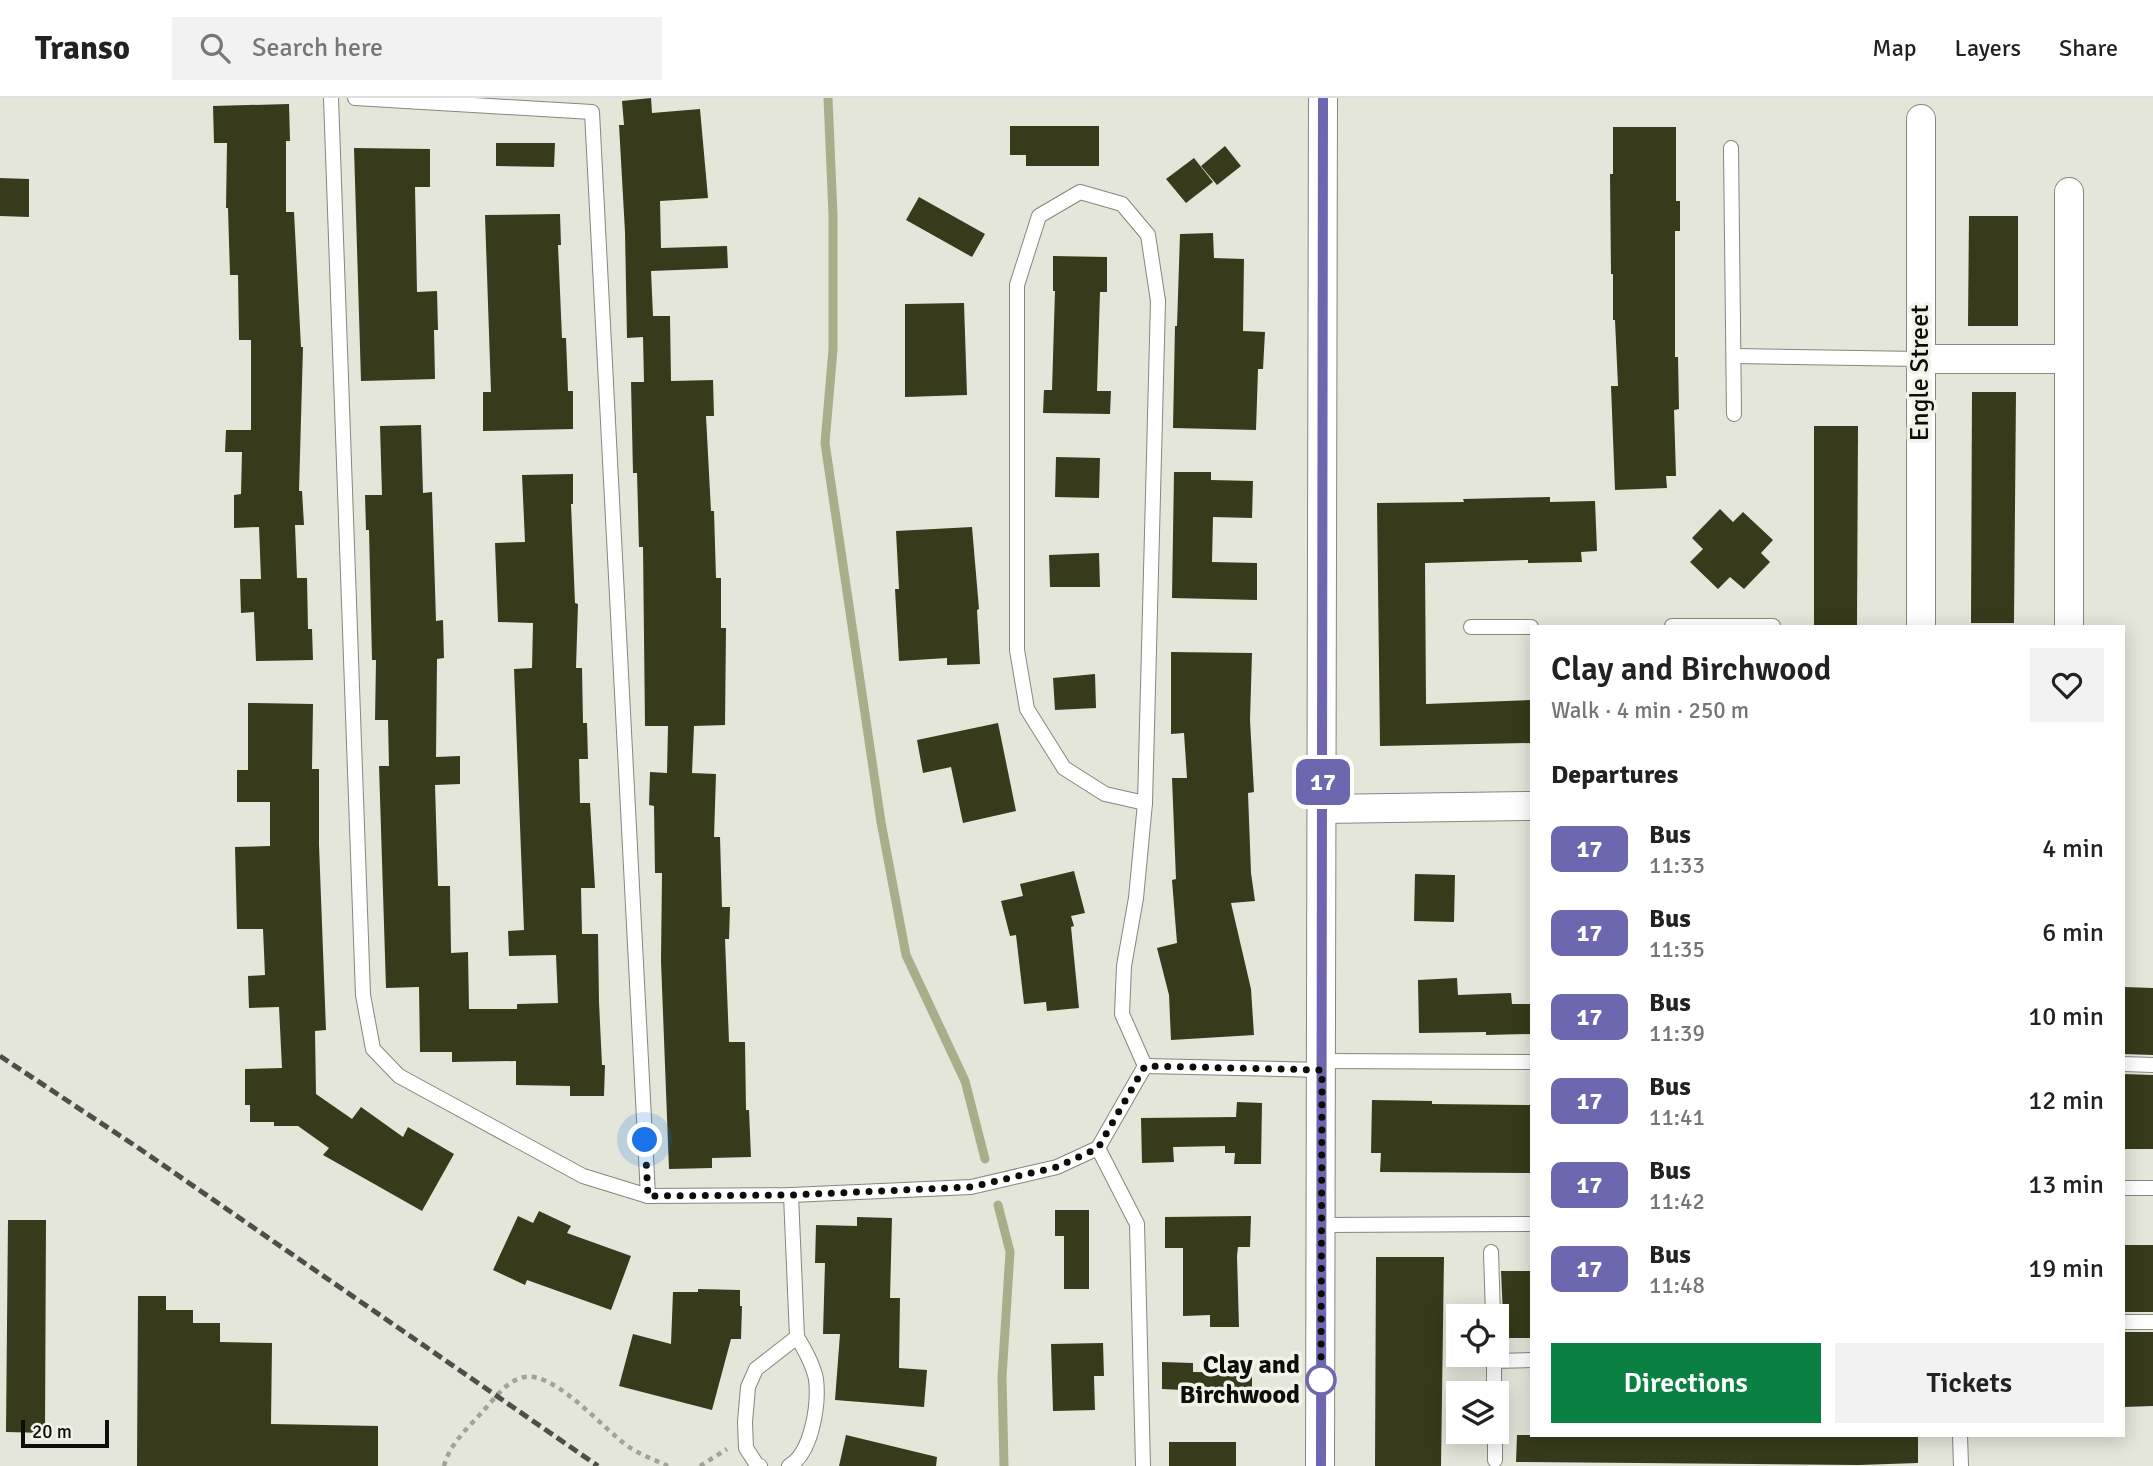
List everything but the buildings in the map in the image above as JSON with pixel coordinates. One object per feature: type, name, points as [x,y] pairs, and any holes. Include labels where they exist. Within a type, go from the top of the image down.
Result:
[{"type":"street","points":[[1321,1466],[1323,98]]},
{"type":"street","name":"Engle Street","points":[[1921,119],[1921,625]]},
{"type":"street","points":[[2069,192],[2069,625]]},
{"type":"street","points":[[1920,359],[2069,359]]},
{"type":"street","points":[[1323,809],[1530,806]]},
{"type":"lane","points":[[331,98],[363,995],[373,1049],[400,1076],[583,1177],[648,1196],[791,1195],[971,1187],[1057,1167],[1098,1148],[1145,1066]]},
{"type":"lane","points":[[355,98],[592,112],[648,1196]]},
{"type":"lane","points":[[1731,148],[1734,414]]},
{"type":"lane","points":[[1145,803],[1105,794],[1064,768],[1027,709],[1017,650],[1017,285],[1039,216],[1080,192],[1122,204],[1148,235],[1158,301],[1145,803],[1136,898],[1124,966],[1122,1014],[1145,1066]]},
{"type":"lane","points":[[1734,356],[1920,359]]},
{"type":"lane","points":[[1471,627],[1530,627]]},
{"type":"lane","points":[[1145,1066],[1530,1062]]},
{"type":"lane","points":[[2125,1065],[2153,1065]]},
{"type":"lane","points":[[1098,1148],[1137,1224],[1143,1466]]},
{"type":"lane","points":[[2125,1188],[2153,1188]]},
{"type":"lane","points":[[789,1466],[796,1462],[809,1441],[816,1406],[816,1378],[797,1337],[791,1195]]},
{"type":"lane","points":[[1323,1225],[1530,1224]]},
{"type":"lane","points":[[1491,1252],[1493,1304]]},
{"type":"lane","points":[[2125,1322],[2153,1322]]},
{"type":"lane","points":[[760,1466],[746,1448],[748,1387],[756,1369],[797,1337]]},
{"type":"lane","points":[[1509,1359],[1530,1360]]},
{"type":"lane","points":[[1960,1437],[1961,1466]]},
{"type":"lane","points":[[1495,1444],[1495,1460]]},
{"type":"path","points":[[444,1466],[455,1443],[505,1387],[517,1379],[535,1377],[545,1379],[576,1402],[628,1447],[668,1466]]},
{"type":"waterway","points":[[828,98],[833,215],[833,349],[825,443],[881,822],[906,955],[965,1081],[985,1159]]},
{"type":"waterway","points":[[998,1205],[1010,1252],[1002,1377],[1004,1466]]},
{"type":"railway","points":[[0,1056],[137,1147],[598,1466]]},
{"type":"bus line","name":"17","points":[[1321,1466],[1323,98]]},
{"type":"place","name":"Clay and Birchwood","points":[[1321,1380]]},
{"type":"route","points":[[645,1140],[648,1196],[791,1195],[971,1187],[1057,1167],[1098,1148],[1145,1066],[1322,1070],[1321,1380]]}]
